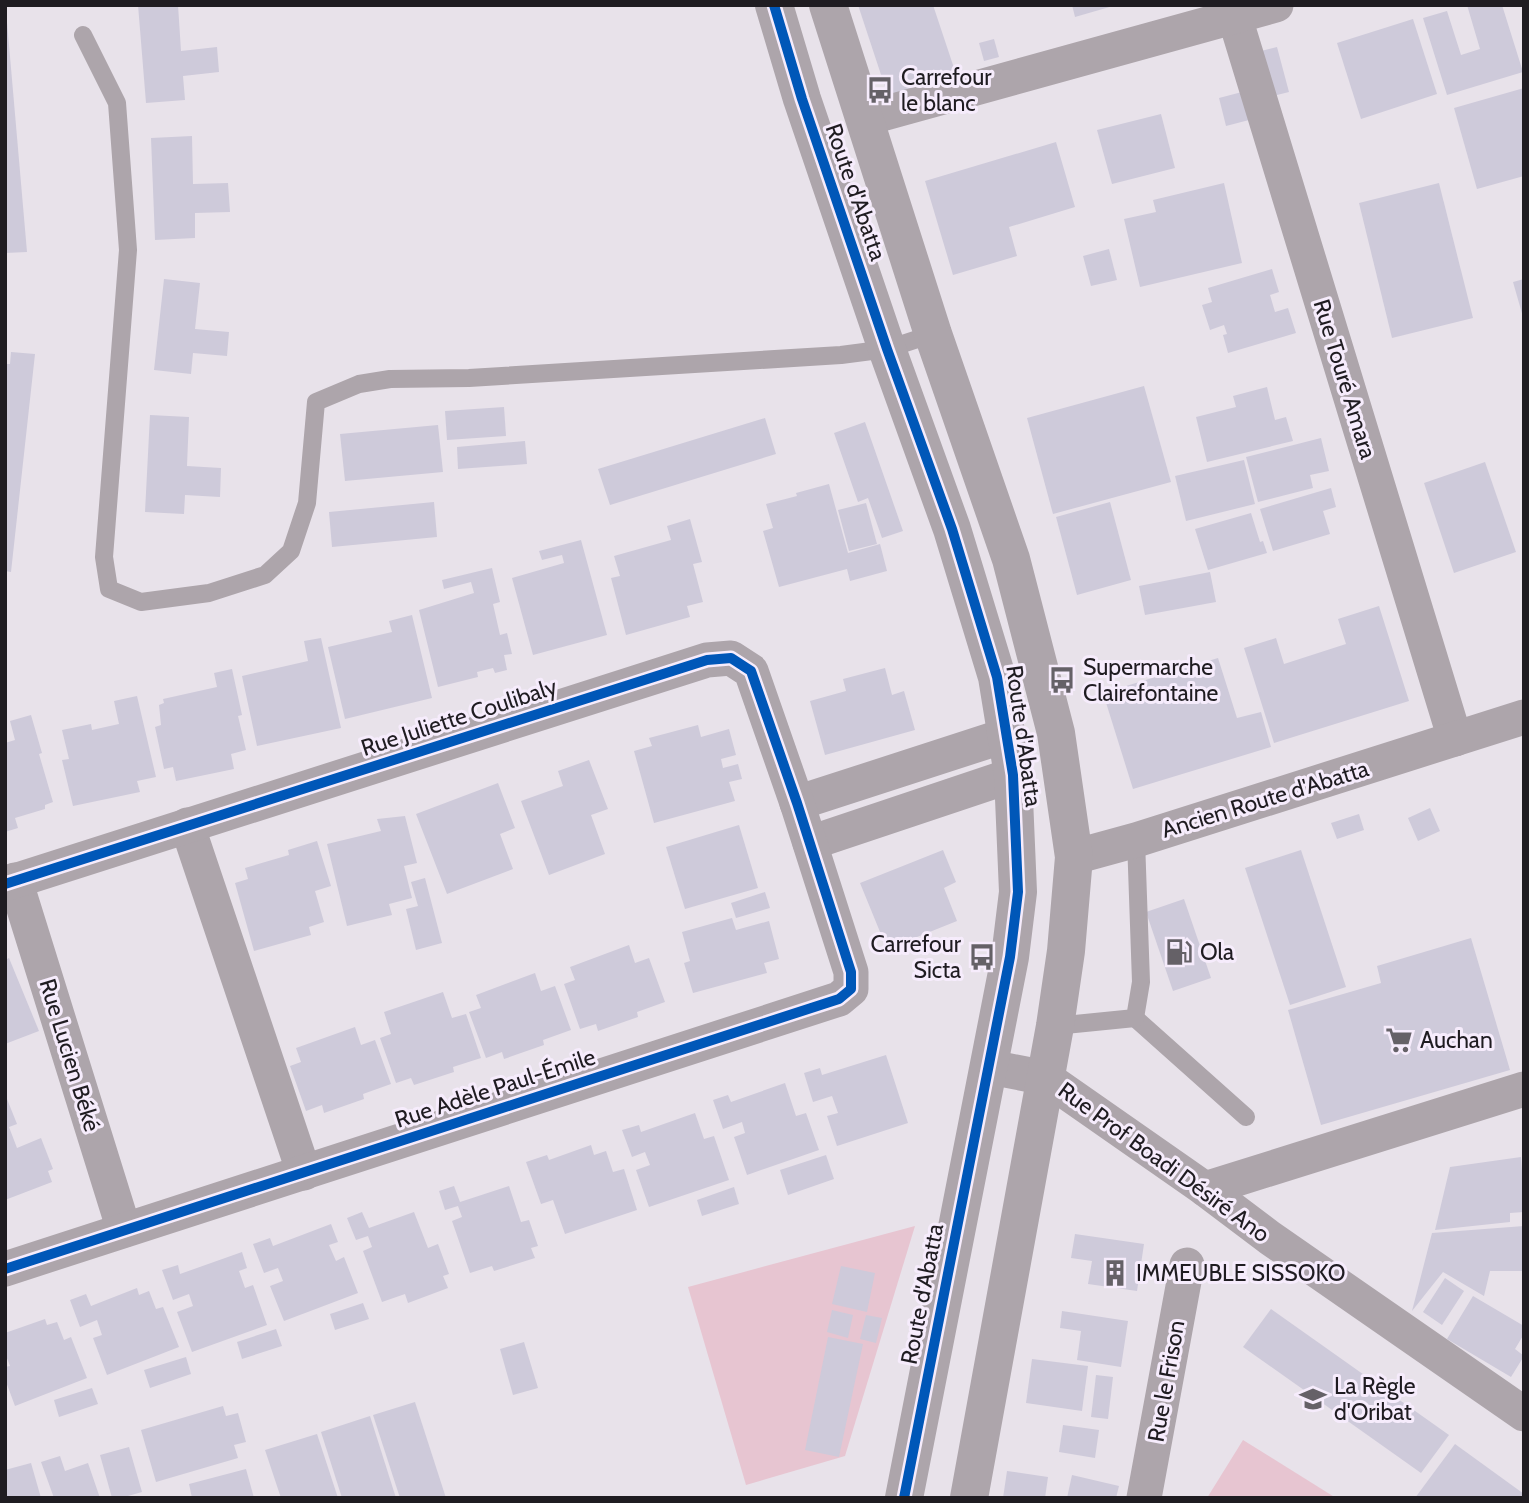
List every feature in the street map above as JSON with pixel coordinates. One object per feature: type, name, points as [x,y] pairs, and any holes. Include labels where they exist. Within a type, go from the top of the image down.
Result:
[{"type":"street","name":"Route d'Abatta","points":[[774,5],[802,99],[956,541],[997,677],[1013,775],[1018,892],[1010,957],[904,1498]]},
{"type":"street","name":"Route d'Abatta","points":[[828,5],[933,334],[1011,559],[1056,733],[1074,857],[1066,951],[1055,1026],[969,1498]]},
{"type":"street","points":[[864,118],[1276,5]]},
{"type":"street","name":"Rue Touré Amara","points":[[1235,18],[1455,740]]},
{"type":"street","name":"Rue Juliette Coulibaly","points":[[10,882],[707,660],[731,658],[751,671],[810,844]]},
{"type":"street","name":"Ancien Route d'Abatta","points":[[1074,857],[1136,840],[1524,717]]},
{"type":"street","points":[[797,803],[1007,735]]},
{"type":"street","points":[[810,844],[1013,775]]},
{"type":"street","points":[[187,825],[304,1172]]},
{"type":"street","name":"Rue Adèle Paul-Émile","points":[[5,1269],[839,999],[851,989],[851,972],[810,844]]},
{"type":"street","name":"Rue Lucien Béké","points":[[10,882],[124,1230]]},
{"type":"street","points":[[990,1067],[1046,1078]]},
{"type":"street","name":"Rue Prof Boadi Désiré Ano","points":[[1046,1078],[1270,1238],[1521,1403]]},
{"type":"street","points":[[1205,1189],[1524,1089]]},
{"type":"street","name":"Rue le Frison","points":[[1144,1498],[1187,1265]]},
{"type":"lane","points":[[83,35],[117,103],[128,250],[104,557],[109,589],[141,602],[209,593],[265,575],[291,551],[307,503],[316,402],[359,384],[390,379],[510,375],[841,355],[887,349],[933,334]]},
{"type":"lane","points":[[1135,1018],[1141,982],[1136,840]]},
{"type":"lane","points":[[1055,1026],[1135,1018],[1246,1117]]},
{"type":"shaded area","points":[[915,1226],[845,1456],[746,1485],[688,1287]]},
{"type":"shaded area","points":[[1243,1440],[1336,1498],[1207,1498]]},
{"type":"building","points":[[138,5],[178,5],[181,51],[217,47],[219,72],[183,76],[185,100],[146,103]]},
{"type":"building","points":[[858,5],[933,5],[962,92],[892,108]]},
{"type":"building","points":[[1072,5],[1113,5],[1113,6],[1075,17]]},
{"type":"building","points":[[1467,5],[1502,5],[1523,72],[1447,95],[1423,18],[1447,11],[1461,55],[1480,49]]},
{"type":"building","points":[[1413,19],[1437,94],[1361,119],[1337,43]]},
{"type":"building","points":[[7,22],[27,252],[5,253]]},
{"type":"building","points":[[994,39],[999,57],[984,61],[979,43]]},
{"type":"building","points":[[1277,47],[1289,92],[1269,97],[1257,52]]},
{"type":"building","points":[[1524,88],[1524,176],[1477,189],[1454,108]]},
{"type":"building","points":[[1242,92],[1249,120],[1226,126],[1219,98]]},
{"type":"building","points":[[1161,114],[1175,168],[1112,184],[1097,130]]},
{"type":"building","points":[[192,136],[193,184],[228,183],[230,212],[195,213],[195,238],[155,240],[151,138]]},
{"type":"building","points":[[1056,142],[1075,207],[1009,227],[1017,256],[953,275],[925,181]]},
{"type":"building","points":[[1224,183],[1242,263],[1140,287],[1124,219],[1156,212],[1153,200]]},
{"type":"building","points":[[1439,183],[1473,318],[1392,338],[1359,203]]},
{"type":"building","points":[[1109,249],[1117,280],[1091,286],[1083,256]]},
{"type":"building","points":[[1272,269],[1279,292],[1270,295],[1275,312],[1288,308],[1296,333],[1228,353],[1223,335],[1227,334],[1224,325],[1210,330],[1202,305],[1212,302],[1208,288]]},
{"type":"building","points":[[164,279],[200,283],[195,329],[229,332],[227,356],[193,353],[191,374],[154,370]]},
{"type":"building","points":[[1524,279],[1524,316],[1523,317],[1513,282]]},
{"type":"building","points":[[11,352],[35,354],[11,572],[5,571],[5,364],[10,364]]},
{"type":"building","points":[[1144,386],[1171,482],[1053,514],[1027,418]]},
{"type":"building","points":[[1267,387],[1275,420],[1286,417],[1293,441],[1207,462],[1196,417],[1236,407],[1233,396]]},
{"type":"building","points":[[504,407],[506,436],[447,440],[445,411]]},
{"type":"building","points":[[150,415],[189,417],[187,466],[221,468],[220,497],[185,495],[184,514],[145,512]]},
{"type":"building","points":[[765,418],[776,454],[610,505],[598,469]]},
{"type":"building","points":[[865,422],[903,531],[882,538],[868,498],[858,502],[834,433]]},
{"type":"building","points":[[438,425],[443,472],[345,481],[340,434]]},
{"type":"building","points":[[1321,438],[1329,471],[1310,475],[1313,488],[1258,502],[1246,457]]},
{"type":"building","points":[[525,441],[527,464],[458,469],[457,447]]},
{"type":"building","points":[[1244,460],[1255,504],[1186,521],[1175,476]]},
{"type":"building","points":[[1485,462],[1516,552],[1454,573],[1424,483]]},
{"type":"building","points":[[829,484],[848,553],[880,544],[887,571],[850,581],[847,569],[779,587],[763,531],[773,528],[766,504]]},
{"type":"building","points":[[1331,488],[1336,507],[1323,511],[1330,534],[1273,551],[1260,509]]},
{"type":"building","points":[[434,502],[437,537],[332,547],[329,512]]},
{"type":"building","points":[[1110,502],[1131,580],[1077,595],[1056,517]]},
{"type":"building","points":[[866,503],[877,544],[849,551],[838,510]]},
{"type":"building","points":[[1251,513],[1260,542],[1263,541],[1267,553],[1208,570],[1195,529]]},
{"type":"building","points":[[690,519],[702,562],[693,564],[703,602],[687,606],[690,617],[626,635],[611,578],[620,576],[614,556],[671,540],[667,526]]},
{"type":"building","points":[[581,540],[607,635],[533,655],[512,578],[564,563],[562,555],[542,560],[539,551]]},
{"type":"building","points":[[492,568],[500,602],[493,604],[500,635],[507,633],[512,654],[504,655],[507,670],[495,673],[493,668],[477,672],[478,677],[438,687],[419,610],[474,593],[471,582],[444,589],[442,580]]},
{"type":"building","points":[[1210,572],[1216,602],[1145,615],[1139,586]]},
{"type":"building","points":[[1379,606],[1409,701],[1274,743],[1244,648],[1276,638],[1284,664],[1346,644],[1338,619]]},
{"type":"building","points":[[412,615],[432,698],[345,719],[328,647],[392,632],[389,621]]},
{"type":"building","points":[[321,638],[341,728],[257,746],[242,676],[308,661],[304,641]]},
{"type":"building","points":[[1218,658],[1237,718],[1261,712],[1271,747],[1133,789],[1103,693]]},
{"type":"building","points":[[885,668],[892,695],[904,691],[915,730],[825,755],[810,701],[846,691],[843,679]]},
{"type":"building","points":[[232,669],[246,750],[231,754],[234,769],[176,781],[173,767],[164,769],[155,727],[161,725],[159,705],[164,703],[163,699],[217,687],[214,673]]},
{"type":"building","points":[[137,696],[156,777],[137,781],[140,792],[73,806],[62,760],[69,759],[62,730],[91,724],[92,730],[119,724],[114,701]]},
{"type":"building","points":[[31,715],[53,802],[45,805],[45,809],[15,818],[18,828],[5,832],[5,743],[15,740],[10,721]]},
{"type":"building","points":[[698,725],[701,737],[729,729],[736,755],[721,759],[723,768],[738,764],[742,779],[729,782],[735,801],[654,823],[634,751],[652,746],[649,738]]},
{"type":"building","points":[[589,760],[608,809],[591,815],[605,854],[549,875],[521,801],[563,786],[558,771]]},
{"type":"building","points":[[498,783],[515,828],[500,834],[513,869],[447,894],[416,814]]},
{"type":"building","points":[[1430,808],[1440,831],[1418,841],[1408,818]]},
{"type":"building","points":[[1359,814],[1364,830],[1337,839],[1331,823]]},
{"type":"building","points":[[405,816],[417,863],[404,866],[412,898],[389,904],[392,915],[347,926],[327,844],[381,831],[377,819]]},
{"type":"building","points":[[739,825],[758,888],[685,909],[666,847]]},
{"type":"building","points":[[317,841],[331,886],[315,891],[324,922],[309,927],[311,935],[254,951],[235,883],[248,879],[245,868],[289,855],[288,850]]},
{"type":"building","points":[[943,850],[956,882],[944,888],[957,921],[887,949],[860,883]]},
{"type":"building","points":[[1301,850],[1346,987],[1290,1005],[1245,868]]},
{"type":"building","points":[[425,878],[442,943],[416,950],[406,909],[418,906],[411,882]]},
{"type":"building","points":[[765,892],[770,908],[736,918],[731,903]]},
{"type":"building","points":[[1184,899],[1211,978],[1173,991],[1146,912]]},
{"type":"building","points":[[732,918],[736,930],[769,921],[779,959],[764,963],[767,973],[693,993],[684,963],[690,961],[682,932]]},
{"type":"building","name":"Auchan","points":[[1471,938],[1510,1070],[1321,1125],[1288,1010],[1381,983],[1377,966]]},
{"type":"building","points":[[629,945],[635,963],[649,958],[665,1002],[637,1012],[638,1017],[598,1031],[596,1024],[580,1029],[564,984],[575,980],[570,967]]},
{"type":"building","points":[[9,958],[39,1031],[5,1044],[5,960]]},
{"type":"building","points":[[535,973],[541,991],[555,986],[571,1030],[543,1040],[544,1045],[504,1059],[502,1052],[486,1058],[469,1012],[481,1008],[476,995]]},
{"type":"building","points":[[443,992],[452,1018],[466,1014],[481,1058],[453,1067],[454,1072],[414,1085],[411,1078],[396,1083],[380,1038],[391,1034],[384,1012]]},
{"type":"building","points":[[355,1027],[361,1045],[375,1040],[391,1084],[363,1094],[364,1099],[324,1113],[322,1105],[306,1111],[290,1066],[301,1062],[296,1048]]},
{"type":"building","points":[[886,1055],[908,1123],[837,1146],[827,1116],[838,1113],[832,1096],[813,1102],[804,1073],[820,1068],[822,1075]]},
{"type":"building","points":[[785,1083],[796,1116],[806,1113],[819,1150],[747,1175],[734,1137],[745,1133],[742,1122],[723,1129],[713,1100],[728,1095],[731,1102]]},
{"type":"building","points":[[5,1094],[17,1124],[9,1127],[17,1148],[41,1138],[53,1169],[48,1171],[52,1182],[5,1200]]},
{"type":"building","points":[[695,1113],[704,1139],[714,1136],[729,1180],[649,1207],[636,1170],[650,1165],[645,1152],[632,1157],[622,1130],[639,1125],[641,1132]]},
{"type":"building","points":[[591,1145],[594,1155],[606,1151],[613,1172],[624,1169],[637,1210],[565,1234],[553,1200],[541,1204],[526,1162],[547,1155],[549,1160]]},
{"type":"building","points":[[826,1155],[834,1179],[788,1195],[780,1170]]},
{"type":"building","points":[[1521,1157],[1524,1172],[1524,1212],[1510,1213],[1510,1222],[1435,1230],[1450,1167]]},
{"type":"building","points":[[454,1186],[460,1202],[509,1186],[521,1222],[529,1220],[538,1246],[531,1248],[535,1258],[494,1271],[492,1266],[470,1273],[452,1221],[462,1217],[458,1206],[445,1210],[439,1191]]},
{"type":"building","points":[[734,1187],[739,1204],[702,1216],[697,1200]]},
{"type":"building","points":[[362,1212],[369,1228],[414,1212],[428,1248],[438,1244],[449,1274],[443,1276],[448,1288],[408,1303],[405,1294],[382,1302],[363,1251],[372,1247],[368,1236],[356,1240],[347,1218]]},
{"type":"building","points":[[331,1224],[338,1242],[329,1245],[336,1261],[344,1257],[358,1293],[284,1321],[270,1286],[283,1281],[278,1268],[264,1273],[253,1244],[270,1238],[273,1246]]},
{"type":"building","points":[[1524,1226],[1524,1271],[1490,1271],[1484,1296],[1443,1272],[1412,1311],[1432,1233]]},
{"type":"building","name":"IMMEUBLE SISSOKO","points":[[1075,1234],[1144,1244],[1137,1291],[1088,1284],[1092,1261],[1071,1258]]},
{"type":"building","points":[[242,1252],[247,1268],[239,1271],[245,1288],[253,1285],[267,1325],[192,1352],[177,1312],[193,1306],[189,1294],[173,1300],[162,1270],[178,1265],[180,1274]]},
{"type":"building","points":[[841,1266],[875,1273],[867,1312],[832,1304]]},
{"type":"building","points":[[1445,1278],[1464,1291],[1442,1325],[1423,1312]]},
{"type":"building","points":[[137,1288],[139,1295],[149,1291],[156,1309],[163,1307],[179,1347],[107,1375],[93,1338],[102,1335],[97,1320],[80,1327],[70,1300],[86,1294],[91,1306]]},
{"type":"building","points":[[1473,1296],[1524,1326],[1524,1334],[1515,1349],[1524,1356],[1511,1377],[1447,1339]]},
{"type":"building","points":[[363,1303],[369,1319],[335,1330],[330,1314]]},
{"type":"building","points":[[1271,1309],[1449,1435],[1421,1473],[1243,1347]]},
{"type":"building","points":[[832,1310],[853,1315],[848,1338],[827,1332]]},
{"type":"building","points":[[1062,1311],[1128,1321],[1121,1367],[1077,1360],[1081,1331],[1060,1328]]},
{"type":"building","points":[[866,1315],[882,1318],[876,1343],[860,1339]]},
{"type":"building","points":[[45,1319],[47,1325],[57,1322],[64,1340],[71,1337],[87,1378],[15,1406],[5,1379],[5,1367],[10,1366],[5,1353],[5,1333]]},
{"type":"building","points":[[276,1329],[282,1346],[242,1359],[237,1342]]},
{"type":"building","points":[[828,1337],[863,1344],[839,1457],[805,1450]]},
{"type":"building","points":[[524,1342],[538,1388],[513,1395],[500,1349]]},
{"type":"building","points":[[186,1357],[191,1374],[150,1388],[144,1370]]},
{"type":"building","points":[[1032,1359],[1088,1366],[1082,1411],[1026,1403]]},
{"type":"building","points":[[1096,1375],[1113,1377],[1108,1419],[1091,1417]]},
{"type":"building","points":[[92,1388],[98,1404],[59,1417],[54,1400]]},
{"type":"building","points":[[415,1402],[446,1498],[400,1498],[373,1415]]},
{"type":"building","points":[[223,1406],[226,1416],[238,1413],[246,1442],[234,1445],[238,1458],[156,1482],[141,1430]]},
{"type":"building","points":[[370,1416],[396,1498],[342,1498],[321,1432]]},
{"type":"building","points":[[1063,1425],[1099,1430],[1095,1458],[1059,1452]]},
{"type":"building","points":[[317,1434],[338,1498],[281,1498],[265,1450]]},
{"type":"building","points":[[1455,1444],[1524,1494],[1524,1498],[1415,1498]]},
{"type":"building","points":[[129,1447],[142,1492],[112,1498],[100,1455]]},
{"type":"building","points":[[60,1456],[65,1471],[88,1463],[100,1498],[54,1498],[41,1462]]},
{"type":"building","points":[[31,1463],[41,1498],[6,1498],[5,1470]]},
{"type":"building","points":[[246,1469],[254,1498],[192,1498],[189,1484]]},
{"type":"building","points":[[1007,1471],[1048,1477],[1045,1498],[1003,1498]]},
{"type":"building","points":[[1072,1475],[1119,1486],[1116,1498],[1067,1498]]},
{"type":"cycle path","points":[[774,5],[802,99],[952,529],[997,677],[1013,775],[1018,892],[1010,957],[904,1498]]},
{"type":"cycle path","points":[[5,884],[707,660],[731,658],[751,671],[851,972],[851,989],[839,999],[5,1269]]},
{"type":"place","name":"Carrefour le blanc","points":[[880,90]]},
{"type":"place","name":"Supermarche Clairefontaine","points":[[1062,680]]},
{"type":"place","name":"Ola","points":[[1179,952]]},
{"type":"place","name":"Carrefour Sicta","points":[[982,957]]},
{"type":"place","name":"Auchan","points":[[1399,1040]]},
{"type":"place","name":"IMMEUBLE SISSOKO","points":[[1115,1273]]},
{"type":"place","name":"La Règle d'Oribat","points":[[1313,1399]]}]
